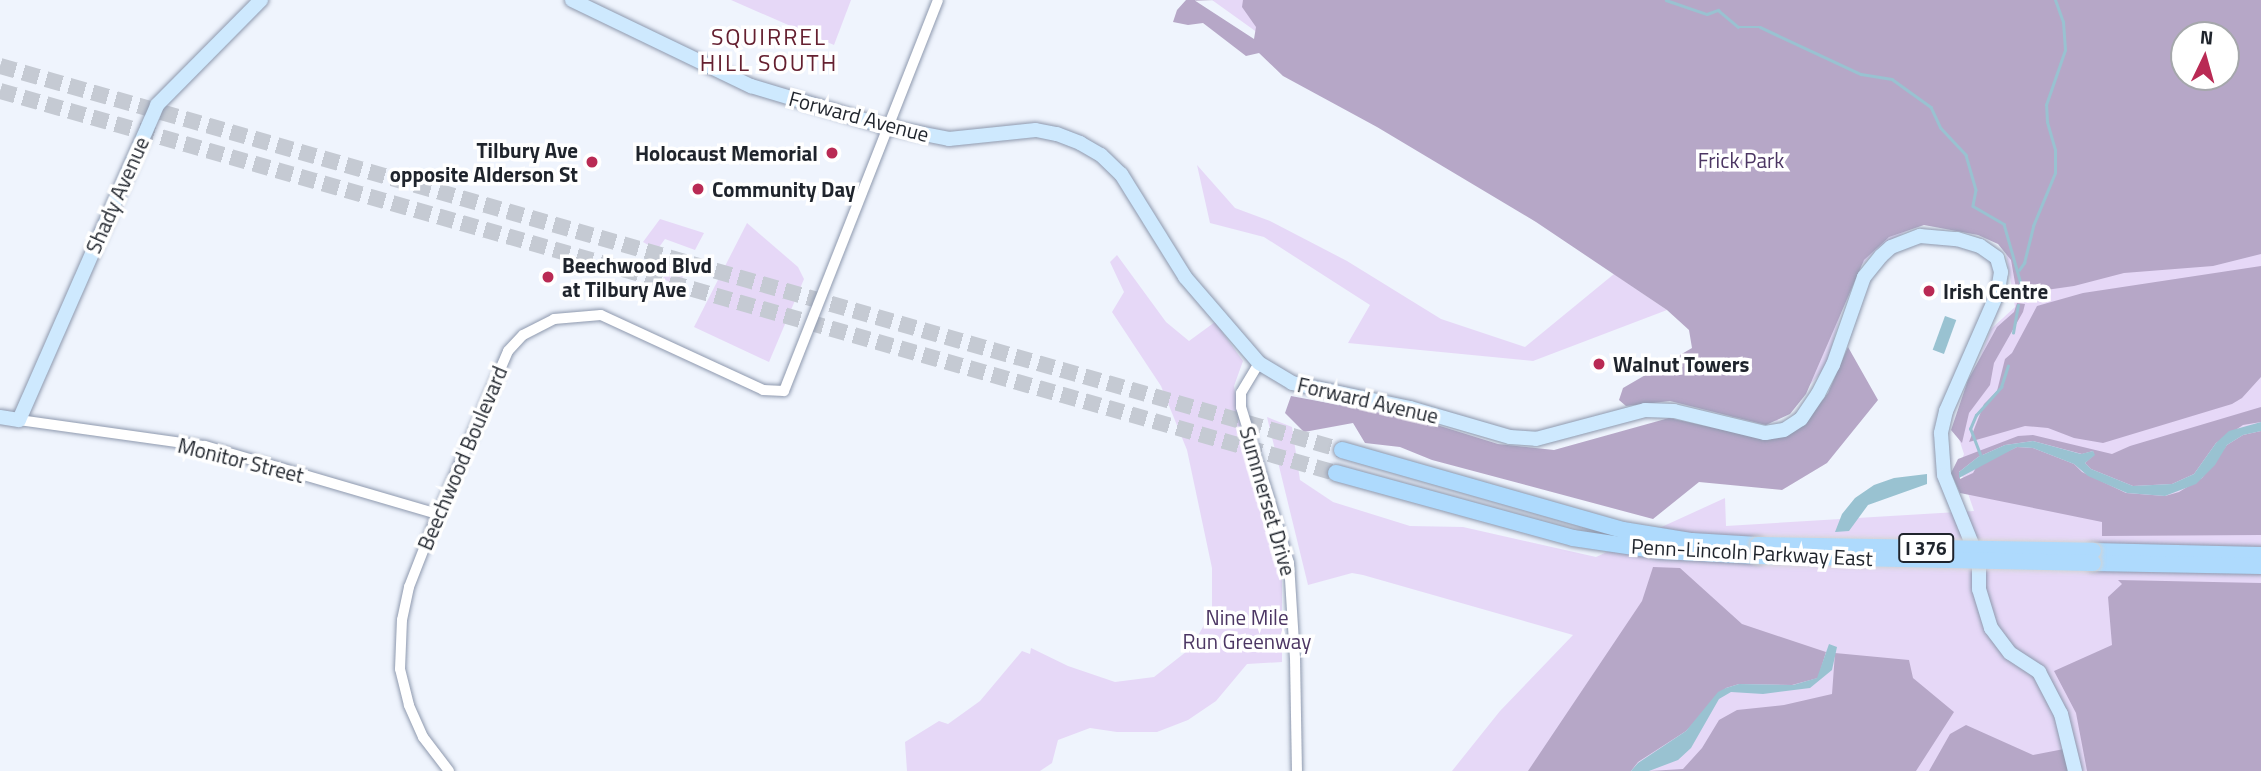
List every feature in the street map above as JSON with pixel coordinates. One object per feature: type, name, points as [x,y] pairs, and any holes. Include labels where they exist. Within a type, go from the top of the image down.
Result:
[{"type":"highway","name":"Penn-Lincoln Parkway East","points":[[1342,450],[1623,530],[1758,551]]},
{"type":"highway","name":"Penn-Lincoln Parkway East","points":[[1336,473],[1573,538],[1671,552],[2093,557],[2261,555]]},
{"type":"highway","name":"Penn-Lincoln Parkway East","points":[[2093,557],[2261,566]]},
{"type":"main road","name":"Shady Avenue","points":[[19,420],[157,105],[261,0]]},
{"type":"main road","name":"Forward Avenue","points":[[572,0],[751,86],[888,127],[949,139],[1036,130],[1057,134],[1101,155],[1133,189],[1185,278],[1259,363],[1292,383],[1410,408],[1510,437],[1536,439],[1645,410],[1674,411],[1765,433],[1774,432],[1801,419],[1818,394],[1833,365],[1864,277],[1891,247],[1920,236],[1957,239],[1980,246],[1997,258],[2001,272],[1998,292],[1946,411],[1941,433],[1942,464],[1946,482],[1979,561],[1979,589],[1991,628],[2010,653],[2039,671],[2061,715],[2075,771]]},
{"type":"main road","name":"Monitor Street","points":[[0,417],[19,420]]},
{"type":"street","name":"Beechwood Boulevard","points":[[449,771],[423,737],[409,705],[400,669],[405,605],[438,513],[508,351],[523,335],[554,319],[601,315],[763,390],[784,391],[939,0]]},
{"type":"street","name":"Summerset Drive","points":[[1259,363],[1241,393],[1241,407],[1289,563],[1295,658],[1297,771]]},
{"type":"street","name":"Monitor Street","points":[[19,420],[205,446],[438,513]]},
{"type":"green space","points":[[731,0],[851,0],[834,45]]},
{"type":"green space","points":[[1186,0],[1194,0],[1254,39],[1256,27],[1242,7],[1243,0],[2261,0],[2261,254],[2213,266],[2124,273],[2074,286],[2017,294],[2011,260],[1998,244],[1978,235],[1924,225],[1889,237],[1864,260],[1806,394],[1790,414],[1766,425],[1670,401],[1626,406],[1619,400],[1623,388],[1692,348],[1689,330],[1667,310],[1536,222],[1377,127],[1283,76],[1259,53],[1246,56],[1203,23],[1188,25],[1173,22],[1177,10]]},
{"type":"green space","name":"Frick Park","points":[[1212,0],[2261,0],[2261,771],[1452,771],[1500,711],[1573,635],[1363,575],[1352,573],[1308,585],[1267,417],[1292,427],[1300,480],[1333,502],[1410,526],[1463,527],[1596,557],[1725,498],[1726,526],[1974,511],[1959,467],[1964,454],[1954,424],[1991,329],[2015,307],[2003,236],[1922,222],[1878,248],[1851,276],[1826,367],[1777,421],[1732,417],[1708,330],[1315,74]]},
{"type":"green space","points":[[1197,165],[1235,208],[1270,221],[1347,261],[1441,319],[1525,347],[1614,274],[1667,310],[1533,361],[1348,343],[1370,305],[1264,237],[1210,223]]},
{"type":"green space","points":[[660,219],[704,233],[695,250],[665,239],[657,250],[643,242]]},
{"type":"green space","points":[[747,223],[798,267],[804,279],[769,362],[694,327]]},
{"type":"green space","points":[[677,252],[692,260],[678,286],[663,278]]},
{"type":"green space","name":"Nine Mile Run Greenway","points":[[1117,255],[1166,322],[1189,341],[1215,322],[1243,361],[1234,386],[1242,435],[1282,564],[1282,662],[1247,664],[1216,701],[1188,720],[1157,732],[1117,732],[1090,728],[1058,740],[1052,763],[1040,771],[907,771],[905,742],[939,721],[948,724],[980,701],[1022,651],[1030,654],[1031,648],[1068,666],[1115,682],[1154,677],[1191,648],[1212,611],[1212,568],[1187,450],[1161,386],[1112,312],[1124,292],[1110,262]]},
{"type":"green space","points":[[2261,266],[2261,377],[2242,398],[2232,404],[2103,443],[2074,438],[2048,428],[2025,426],[1969,442],[1984,404],[1997,391],[2005,359],[2012,353],[2037,306],[2083,293]]},
{"type":"green space","points":[[2017,303],[2025,304],[2023,312],[1994,363],[1990,385],[1969,413],[1962,443],[1951,430],[1968,380],[1997,327],[2014,312]]},
{"type":"green space","points":[[1848,347],[1878,400],[1827,463],[1782,490],[1699,482],[1653,519],[1432,460],[1400,447],[1365,443],[1353,423],[1304,432],[1285,413],[1291,396],[1424,421],[1498,444],[1554,450],[1669,418],[1769,440],[1803,426],[1828,393]]},
{"type":"green space","points":[[2261,407],[2261,422],[2243,425],[2216,443],[2194,474],[2172,484],[2133,486],[2091,469],[2085,463],[2094,455],[2093,451],[2082,454],[2033,441],[2005,445],[1978,457],[1959,472],[1960,479],[1973,473],[1977,466],[2017,447],[2033,448],[2074,464],[2082,472],[2126,493],[2165,496],[2179,492],[2202,478],[2227,445],[2243,435],[2261,431],[2261,535],[2102,536],[2102,522],[1960,493],[1951,473],[1958,459],[2018,436],[2033,435],[2112,454],[2130,446]]},
{"type":"green space","points":[[1653,567],[1680,568],[1742,624],[1826,652],[1818,678],[1792,685],[1739,684],[1726,688],[1686,731],[1638,762],[1631,771],[1528,771],[1642,601]]},
{"type":"green space","points":[[2118,580],[2261,583],[2261,771],[2087,771],[2076,713],[2054,671],[2112,645],[2108,597],[2122,584]]},
{"type":"green space","points":[[1835,653],[1909,660],[1913,678],[1954,712],[1916,771],[1649,771],[1683,769],[1702,748],[1719,720],[1737,710],[1784,705],[1832,694]]},
{"type":"green space","points":[[1966,725],[2033,755],[2064,749],[2068,771],[1929,771],[1950,734]]},
{"type":"water","points":[[1945,316],[1956,320],[1944,354],[1933,350]]},
{"type":"water","points":[[2261,422],[2261,431],[2243,435],[2227,445],[2215,465],[2196,484],[2165,496],[2127,493],[2088,476],[2074,464],[2033,448],[2017,447],[1959,478],[1959,472],[1978,457],[2005,445],[2033,441],[2081,454],[2093,451],[2095,455],[2085,463],[2091,469],[2133,486],[2172,484],[2194,474],[2216,443],[2229,431]]},
{"type":"water","points":[[1927,474],[1927,484],[1868,505],[1849,531],[1835,532],[1842,514],[1855,498],[1874,485],[1894,478]]},
{"type":"water","points":[[1829,644],[1837,647],[1832,670],[1810,688],[1763,694],[1731,692],[1719,699],[1691,748],[1678,760],[1649,771],[1631,771],[1638,763],[1686,731],[1718,692],[1726,688],[1739,684],[1793,685],[1817,678]]},
{"type":"waterway","points":[[1666,0],[1707,14],[1718,10],[1738,27],[1760,27],[1861,74],[1892,79],[1931,107],[1941,128],[1966,155],[1976,190],[1973,206],[2004,224],[2022,287]]},
{"type":"waterway","points":[[2019,270],[2024,263],[2033,226],[2055,173],[2055,150],[2047,122],[2046,105],[2065,50],[2063,22],[2055,0]]},
{"type":"waterway","points":[[2013,333],[2018,305]]},
{"type":"waterway","points":[[1981,457],[1970,429],[1976,415],[2001,387],[2008,366]]},
{"type":"tunnel","points":[[0,66],[1342,450]]},
{"type":"tunnel","points":[[0,91],[1336,473]]},
{"type":"place","name":"Holocaust Memorial","points":[[832,153]]},
{"type":"place","name":"Tilbury Ave opposite Alderson St","points":[[592,162]]},
{"type":"place","name":"Community Day","points":[[698,189]]},
{"type":"place","name":"Beechwood Blvd at Tilbury Ave","points":[[548,277]]},
{"type":"place","name":"Irish Centre","points":[[1929,291]]},
{"type":"place","name":"Walnut Towers","points":[[1599,364]]},
{"type":"district","name":"SQUIRREL HILL SOUTH","points":[[769,50]]}]
